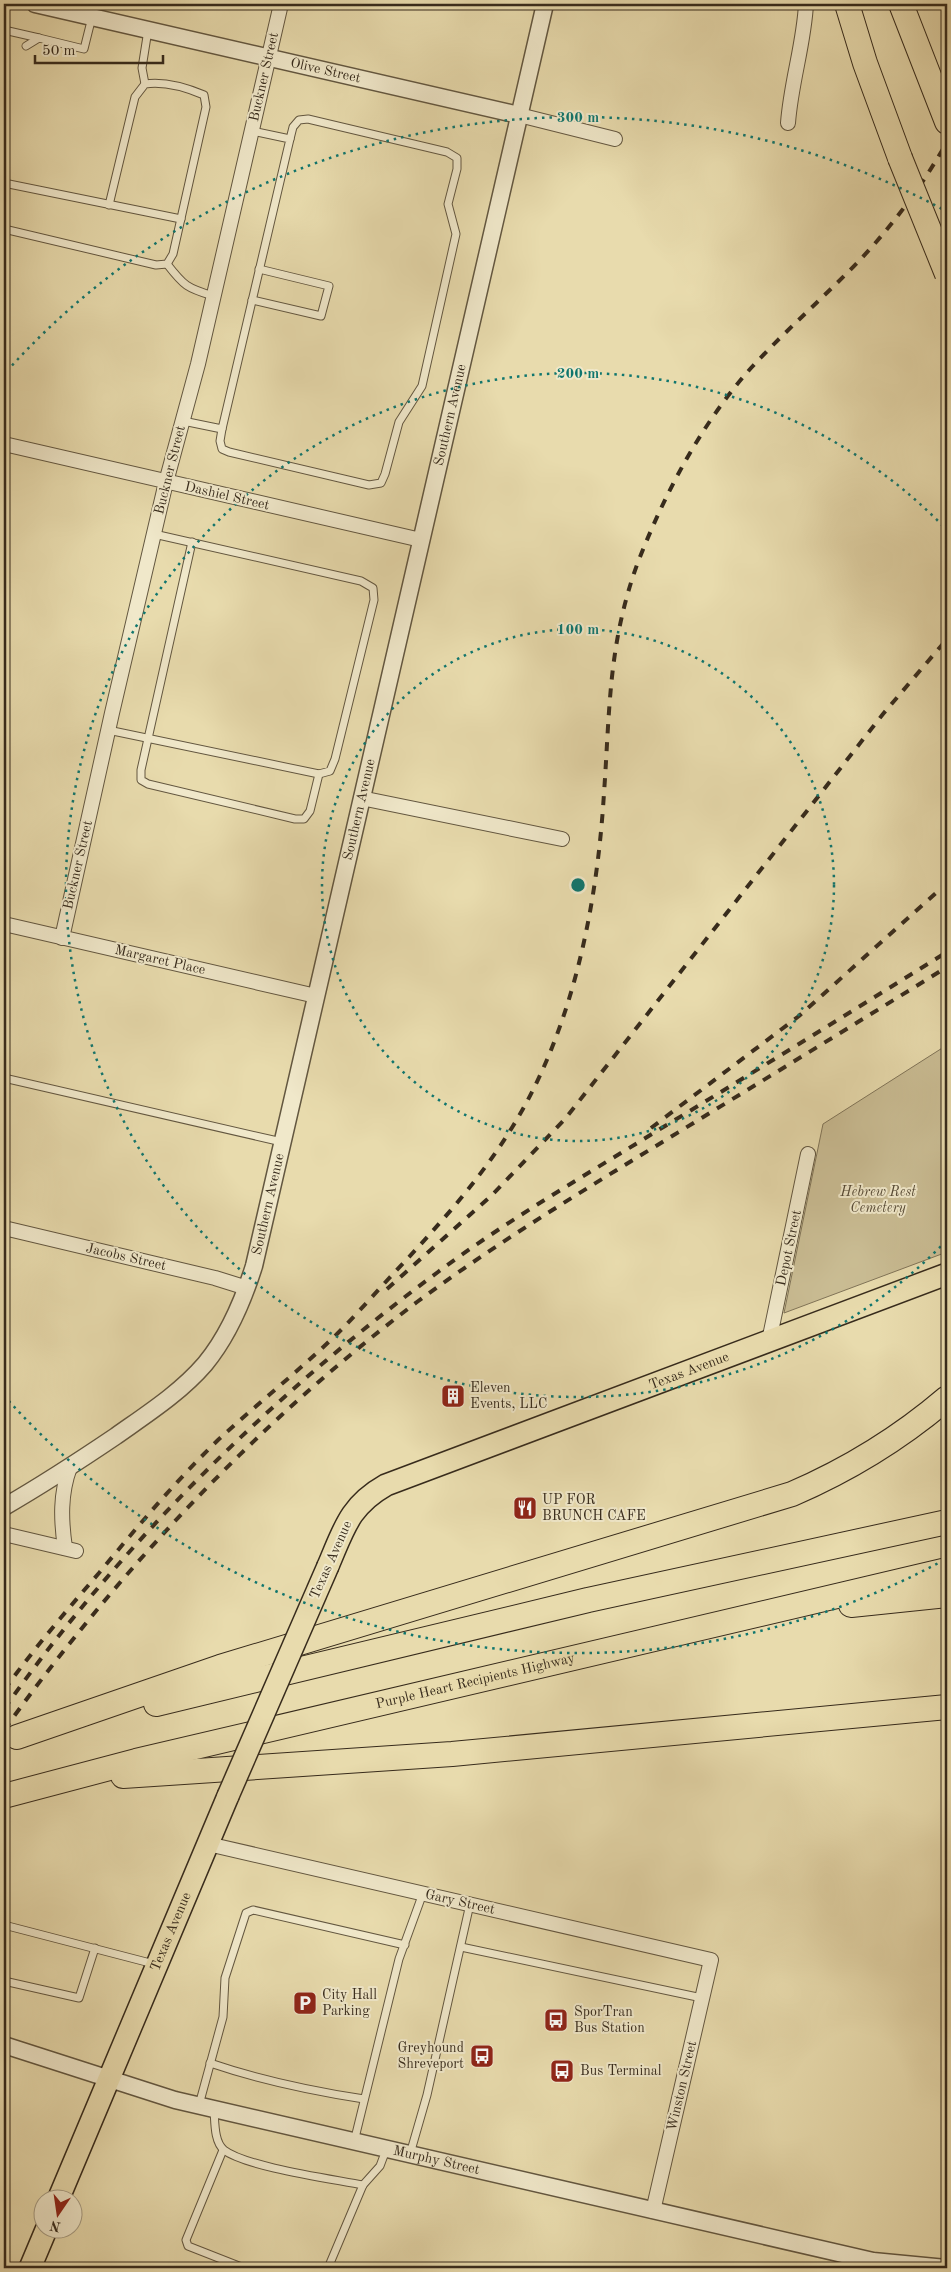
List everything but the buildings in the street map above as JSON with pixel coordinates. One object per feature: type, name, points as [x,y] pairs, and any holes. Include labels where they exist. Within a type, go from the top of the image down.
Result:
[{"type":"highway","points":[[847,4],[865,63],[900,158],[947,274]]},
{"type":"highway","points":[[901,4],[947,122]]},
{"type":"highway","points":[[900,158],[947,254]]},
{"type":"highway","points":[[11,1740],[220,1667],[792,1494],[864,1460],[920,1421],[947,1398]]},
{"type":"highway","points":[[11,1740],[588,1600],[947,1522]]},
{"type":"highway","name":"Purple Heart Recipients Highway","points":[[4,1796],[502,1674],[762,1615],[947,1570]]},
{"type":"highway","points":[[762,1615],[947,1595]]},
{"type":"highway","points":[[64,1780],[452,1754],[947,1707]]},
{"type":"main road","name":"Texas Avenue","points":[[62,2190],[228,1796],[347,1522],[356,1507],[372,1493],[386,1485],[947,1274]]},
{"type":"main road","points":[[30,2268],[42,2240]]},
{"type":"street","name":"Olive Street","points":[[35,4],[519,115],[615,139]]},
{"type":"street","name":"Buckner Street","points":[[62,938],[166,482],[214,296],[281,4]]},
{"type":"street","name":"Southern Avenue","points":[[4,1508],[70,1467],[148,1414],[180,1389],[218,1346],[229,1328],[248,1288],[545,4]]},
{"type":"street","points":[[788,123],[790,95],[805,26],[806,4]]},
{"type":"street","name":"Dashiel Street","points":[[4,444],[421,540]]},
{"type":"street","points":[[361,798],[562,839]]},
{"type":"street","name":"Margaret Place","points":[[4,924],[316,996]]},
{"type":"street","name":"Depot Street","points":[[769,1342],[808,1154]]},
{"type":"street","name":"Jacobs Street","points":[[4,1228],[215,1278],[248,1288]]},
{"type":"street","points":[[4,1534],[70,1550],[61,1506],[65,1480],[70,1467]]},
{"type":"street","name":"Gary Street","points":[[208,1844],[712,1960]]},
{"type":"street","name":"Winston Street","points":[[653,2211],[712,1960]]},
{"type":"street","name":"Murphy Street","points":[[4,2044],[146,2092],[354,2143],[653,2211],[873,2266],[946,2268]]},
{"type":"lane","points":[[4,30],[84,49],[92,17]]},
{"type":"lane","points":[[145,84],[142,68],[148,30]]},
{"type":"lane","points":[[26,46],[39,38]]},
{"type":"lane","points":[[109,205],[135,97],[145,84],[160,82],[204,95],[206,107],[173,254],[167,264]]},
{"type":"lane","points":[[308,119],[447,152],[457,158],[457,169],[448,204],[456,234],[422,386],[399,422],[386,474],[380,483],[370,485],[222,449],[220,441],[222,429],[290,139],[293,127],[299,120],[308,119]]},
{"type":"lane","points":[[252,131],[290,139]]},
{"type":"lane","points":[[4,183],[180,219]]},
{"type":"lane","points":[[4,228],[156,265],[167,264]]},
{"type":"lane","points":[[167,264],[182,284],[193,290],[214,296]]},
{"type":"lane","points":[[252,300],[321,316],[329,286],[260,268]]},
{"type":"lane","points":[[183,421],[222,429]]},
{"type":"lane","points":[[108,730],[319,774],[330,771],[335,759],[374,600],[373,588],[361,581],[154,534]]},
{"type":"lane","points":[[192,542],[141,770],[141,780],[148,784],[295,819],[304,819],[310,811],[319,774]]},
{"type":"lane","points":[[4,1078],[282,1143]]},
{"type":"lane","points":[[354,2143],[399,1959],[423,1893]]},
{"type":"lane","points":[[409,2156],[427,2095],[470,1904]]},
{"type":"lane","points":[[363,2185],[250,2162],[223,2150],[207,2108],[210,2063],[223,2017],[225,1978],[246,1913],[253,1910],[405,1945]]},
{"type":"lane","points":[[4,1925],[157,1964]]},
{"type":"lane","points":[[461,1947],[702,1998]]},
{"type":"lane","points":[[4,1981],[78,1998],[95,1948]]},
{"type":"lane","points":[[210,2063],[237,2072],[294,2086],[364,2099]]},
{"type":"lane","points":[[223,2150],[186,2240],[188,2246],[244,2268]]},
{"type":"lane","points":[[328,2268],[363,2185],[380,2166],[386,2150]]},
{"type":"green space","name":"Hebrew Rest Cemetery","points":[[947,1045],[947,1252],[784,1313],[823,1124]]},
{"type":"railway","points":[[4,1690],[62,1616],[171,1488],[218,1440],[308,1361],[352,1319],[458,1202],[487,1165],[513,1126],[534,1088],[552,1049],[578,966],[588,923],[601,836],[609,705],[621,621],[638,562],[660,510],[700,436],[733,390],[764,354],[858,262],[883,234],[917,190],[947,142]]},
{"type":"railway","points":[[387,1289],[491,1196],[565,1119],[883,714],[947,639]]},
{"type":"railway","points":[[651,1128],[799,1016],[947,883]]},
{"type":"railway","points":[[4,1709],[50,1647],[150,1529],[260,1419],[377,1319],[438,1272],[520,1216],[947,952]]},
{"type":"railway","points":[[4,1730],[95,1612],[194,1501],[247,1448],[358,1348],[417,1302],[510,1237],[947,967]]},
{"type":"place","name":"Eleven Events, LLC","points":[[453,1396]]},
{"type":"place","name":"UP FOR BRUNCH CAFE","points":[[525,1508]]},
{"type":"place","name":"City Hall Parking","points":[[305,2003]]},
{"type":"place","name":"SporTran Bus Station","points":[[556,2020]]},
{"type":"place","name":"Greyhound Shreveport","points":[[482,2056]]},
{"type":"place","name":"Bus Terminal","points":[[562,2071]]}]
